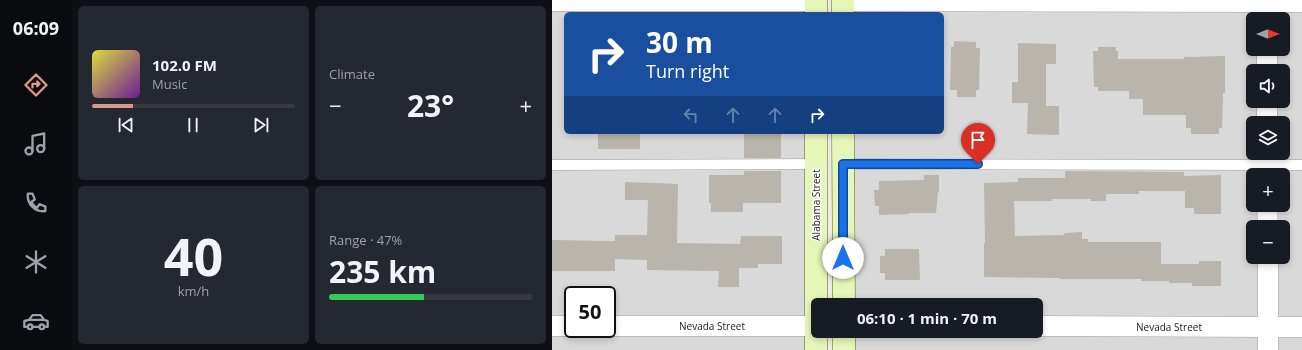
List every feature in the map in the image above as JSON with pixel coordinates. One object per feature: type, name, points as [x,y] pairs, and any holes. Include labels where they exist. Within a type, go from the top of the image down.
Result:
[{"type":"main road","name":"Alabama Street","points":[[816,134],[816,298]]},
{"type":"main road","points":[[843,134],[844,298]]},
{"type":"main road","name":"Alabama Street","points":[[816,338],[816,350]]},
{"type":"main road","points":[[844,338],[844,350]]},
{"type":"street","points":[[552,1],[816,5]]},
{"type":"street","points":[[843,5],[1267,7],[1302,2]]},
{"type":"street","points":[[1268,264],[1268,350]]},
{"type":"street","points":[[552,326],[564,326]]},
{"type":"street","name":"Nevada Street","points":[[616,326],[811,326]]},
{"type":"street","name":"Nevada Street","points":[[1043,326],[1302,327]]},
{"type":"lane","points":[[552,165],[816,164]]},
{"type":"lane","points":[[843,164],[1302,165]]},
{"type":"shaded area","points":[[552,0],[808,0],[808,12],[564,12],[564,134],[808,134],[808,350],[552,350]]},
{"type":"shaded area","points":[[855,0],[1302,0],[1302,350],[854,350],[854,338],[1043,338],[1043,298],[854,298],[855,134],[944,134],[944,12],[855,12]]},
{"type":"building","points":[[954,41],[976,42],[976,48],[980,48],[979,90],[976,90],[976,97],[957,97],[957,90],[950,90],[951,47],[954,47]]},
{"type":"building","points":[[1018,43],[1056,44],[1056,64],[1046,64],[1046,106],[1059,106],[1059,135],[1027,134],[1028,103],[1012,103],[1012,82],[1018,82]]},
{"type":"building","points":[[1098,47],[1116,47],[1116,51],[1118,51],[1118,59],[1184,59],[1184,57],[1225,56],[1225,93],[1223,93],[1222,128],[1219,128],[1219,134],[1191,134],[1191,128],[1186,128],[1186,115],[1143,115],[1143,99],[1129,99],[1129,91],[1098,91],[1098,87],[1094,87],[1093,51],[1098,51]]},
{"type":"building","points":[[598,134],[640,134],[640,149],[598,149]]},
{"type":"building","points":[[744,134],[781,134],[781,158],[744,158]]},
{"type":"building","points":[[744,171],[781,171],[781,203],[743,203],[743,212],[711,212],[711,203],[709,203],[709,175],[744,175]]},
{"type":"building","points":[[1065,171],[1184,172],[1184,176],[1221,175],[1221,214],[1194,214],[1194,208],[1185,208],[1185,191],[1139,191],[1139,194],[1106,194],[1106,201],[1091,201],[1091,199],[1052,199],[1052,201],[1014,201],[1015,236],[1064,235],[1064,233],[1082,232],[1082,239],[1088,239],[1088,242],[1161,242],[1161,264],[1199,264],[1199,261],[1221,261],[1221,286],[1192,286],[1192,283],[1141,281],[1141,279],[984,277],[984,183],[1018,182],[1018,178],[1065,178]]},
{"type":"building","points":[[924,175],[939,175],[939,192],[936,213],[879,215],[879,206],[875,206],[874,190],[879,190],[879,181],[924,180]]},
{"type":"building","points":[[625,182],[678,184],[677,243],[740,244],[741,236],[782,236],[782,264],[758,264],[758,268],[739,268],[739,287],[718,287],[719,271],[647,270],[647,260],[615,259],[615,271],[552,271],[552,240],[615,241],[615,235],[647,235],[648,200],[625,200]]},
{"type":"building","points":[[885,249],[919,249],[920,280],[885,280],[885,273],[880,273],[880,256],[885,256]]},
{"type":"route","points":[[843,258],[843,164],[978,164]]}]
